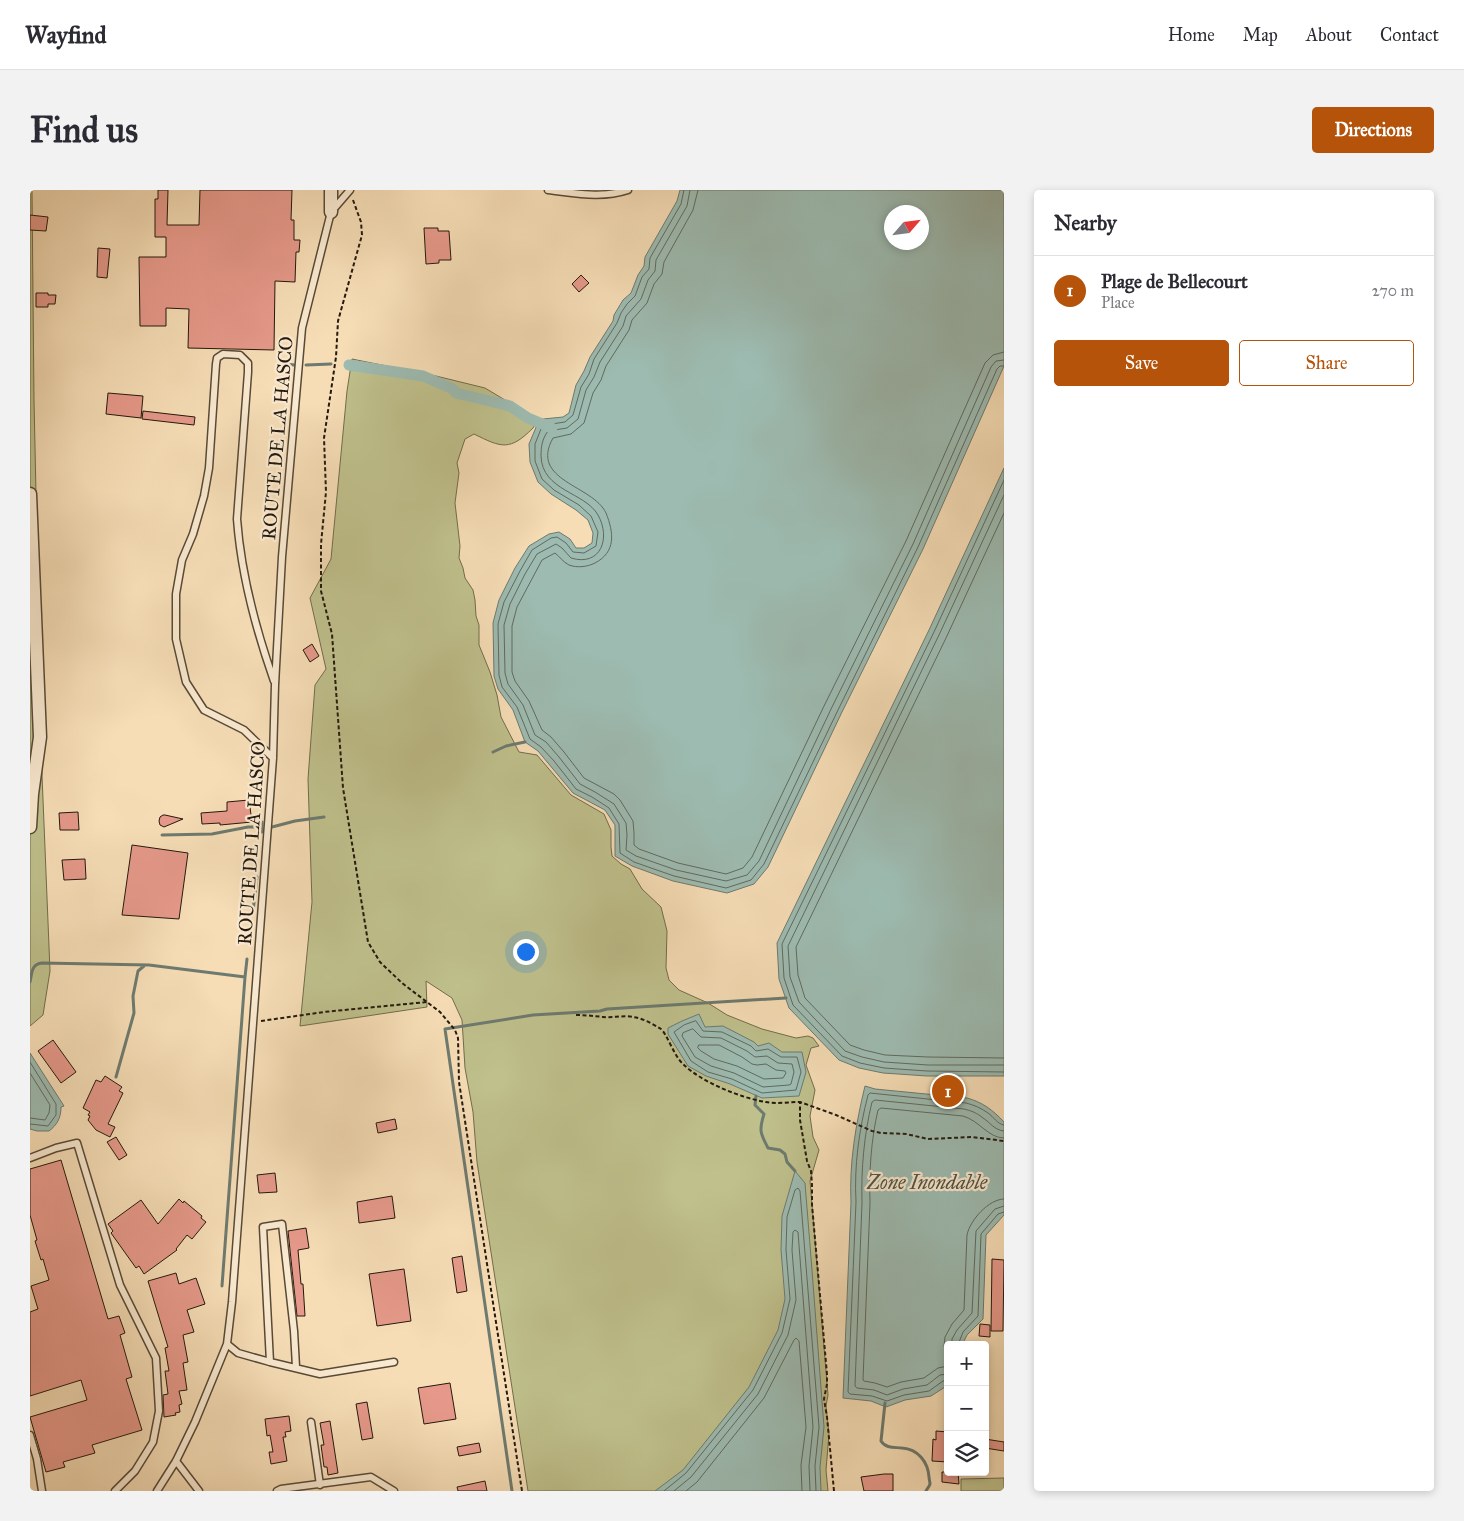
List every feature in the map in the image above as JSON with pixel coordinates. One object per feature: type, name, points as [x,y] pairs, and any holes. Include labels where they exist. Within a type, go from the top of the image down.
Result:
[{"type":"street","points":[[330,190],[331,212]]},
{"type":"street","points":[[30,494],[40,738],[32,794],[30,827]]},
{"type":"lane","name":"ROUTE DE LA HASCO","points":[[156,1491],[176,1461],[195,1422],[227,1344],[232,1302],[273,758],[282,557],[302,328],[331,212],[349,190]]},
{"type":"lane","points":[[548,190],[596,196],[628,190]]},
{"type":"lane","points":[[273,758],[244,730],[204,710],[186,682],[176,639],[176,594],[182,560],[193,534],[204,496],[209,468],[216,364],[217,358],[223,354],[240,355],[248,364],[237,519],[238,538],[261,642],[275,685]]},
{"type":"lane","points":[[30,1158],[56,1148],[77,1143],[120,1285],[156,1358],[159,1411],[154,1442],[135,1471],[115,1491]]},
{"type":"lane","points":[[270,1362],[263,1227],[282,1224],[294,1331],[296,1367]]},
{"type":"lane","points":[[227,1344],[238,1353],[320,1374],[394,1362]]},
{"type":"lane","points":[[311,1422],[320,1485]]},
{"type":"lane","points":[[30,1435],[37,1459],[42,1491]]},
{"type":"lane","points":[[176,1461],[199,1491]]},
{"type":"lane","points":[[280,1490],[371,1477],[394,1491]]},
{"type":"path","points":[[349,190],[361,222],[362,234],[338,321],[336,357],[324,438],[326,492],[321,544],[321,591],[332,634],[343,788],[368,942],[380,962],[402,983],[440,1012],[455,1030],[458,1038],[459,1082],[522,1491]]},
{"type":"path","points":[[253,1022],[324,1012],[428,1002]]},
{"type":"path","points":[[576,1015],[635,1017],[663,1031],[682,1064],[696,1075],[738,1094],[766,1102],[800,1102],[881,1133],[906,1134],[928,1139],[972,1137],[1004,1141]]},
{"type":"path","points":[[800,1102],[800,1120],[807,1161],[811,1171],[812,1205],[827,1374],[824,1399],[834,1491]]},
{"type":"green space","points":[[30,190],[32,191],[34,400],[42,775],[50,971],[43,1015],[30,1026]]},
{"type":"green space","points":[[352,359],[485,388],[535,418],[533,428],[512,444],[499,444],[474,434],[465,439],[457,463],[459,473],[455,503],[460,546],[459,558],[465,578],[473,590],[479,625],[479,645],[490,672],[501,717],[519,752],[537,755],[571,795],[604,814],[611,830],[612,856],[630,869],[642,889],[661,907],[667,931],[666,968],[669,980],[679,990],[708,1003],[727,1015],[762,1029],[796,1038],[808,1036],[813,1038],[819,1046],[811,1048],[806,1065],[815,1090],[810,1116],[813,1137],[819,1150],[810,1181],[828,1395],[826,1406],[829,1434],[826,1470],[828,1491],[528,1491],[477,1162],[473,1112],[465,1068],[462,1020],[452,998],[426,981],[427,1007],[300,1026],[312,902],[308,779],[315,685],[326,669],[310,598],[331,559],[347,391]]},
{"type":"green space","points":[[1004,1478],[1004,1491],[961,1491],[961,1479]]},
{"type":"water","points":[[680,190],[1004,190],[1004,366],[923,549],[768,867],[754,884],[727,893],[673,881],[632,866],[615,856],[615,825],[605,810],[573,793],[538,751],[525,742],[513,710],[498,689],[494,676],[493,623],[499,600],[515,568],[529,546],[549,534],[559,532],[570,539],[576,548],[584,548],[592,543],[593,533],[588,520],[551,494],[538,482],[530,462],[529,444],[537,425],[543,419],[563,417],[569,413],[576,385],[590,357],[613,321],[614,315],[623,300],[631,293],[638,275],[644,266],[645,257],[677,201]]},
{"type":"water","points":[[1004,468],[1004,1076],[927,1076],[883,1073],[859,1068],[839,1060],[789,1008],[779,979],[777,943],[929,630]]},
{"type":"water","points":[[699,1014],[705,1027],[723,1026],[758,1046],[769,1043],[782,1052],[802,1052],[806,1072],[799,1096],[762,1098],[706,1076],[688,1066],[668,1034],[668,1028]]},
{"type":"water","points":[[30,1053],[64,1106],[61,1107],[58,1121],[49,1131],[30,1129]]},
{"type":"water","name":"Zone Inondable","points":[[865,1086],[875,1089],[967,1098],[987,1107],[1004,1122],[1004,1215],[986,1235],[983,1319],[967,1335],[964,1341],[944,1341],[944,1388],[931,1396],[905,1400],[886,1407],[871,1401],[843,1398],[851,1173],[856,1129]]},
{"type":"water","points":[[795,1171],[805,1183],[824,1427],[820,1467],[821,1491],[655,1491],[683,1470],[749,1387],[778,1330],[785,1299],[781,1250],[782,1216]]},
{"type":"building","points":[[158,190],[168,190],[167,225],[199,225],[200,190],[292,190],[291,220],[294,220],[294,240],[300,240],[299,252],[296,252],[295,282],[275,281],[274,350],[188,348],[189,309],[166,308],[166,326],[140,326],[139,257],[166,257],[166,237],[155,237],[155,199],[158,199]]},
{"type":"building","points":[[30,215],[48,217],[46,231],[30,230]]},
{"type":"building","points":[[424,228],[438,228],[438,231],[449,231],[451,260],[439,260],[439,263],[426,264]]},
{"type":"building","points":[[98,248],[110,249],[107,278],[97,277]]},
{"type":"building","points":[[581,275],[589,283],[579,292],[572,284]]},
{"type":"building","points":[[36,293],[56,295],[55,304],[48,304],[48,307],[36,307]]},
{"type":"building","points":[[108,393],[143,396],[141,418],[106,414]]},
{"type":"building","points":[[143,411],[195,417],[194,425],[142,419]]},
{"type":"building","points":[[312,644],[319,656],[310,662],[303,650]]},
{"type":"building","points":[[249,800],[252,822],[220,825],[220,823],[202,824],[201,813],[227,811],[227,802]]},
{"type":"building","points":[[78,812],[79,830],[60,830],[59,813]]},
{"type":"building","points":[[163,815],[183,819],[164,827],[160,825],[159,821]]},
{"type":"building","points":[[132,845],[188,853],[179,919],[122,915]]},
{"type":"building","points":[[85,859],[86,879],[64,880],[62,860]]},
{"type":"building","points":[[53,1040],[76,1072],[61,1083],[38,1051]]},
{"type":"building","points":[[105,1076],[122,1087],[119,1091],[123,1093],[108,1124],[115,1127],[110,1137],[96,1130],[88,1120],[90,1112],[83,1108],[96,1080],[101,1082]]},
{"type":"building","points":[[395,1119],[397,1129],[378,1133],[376,1123]]},
{"type":"building","points":[[116,1137],[127,1155],[119,1160],[107,1142]]},
{"type":"building","points":[[61,1160],[108,1319],[119,1316],[125,1333],[120,1335],[132,1377],[126,1379],[142,1430],[92,1445],[95,1453],[63,1462],[65,1467],[46,1472],[30,1417],[87,1400],[81,1380],[30,1396],[30,1312],[38,1309],[31,1286],[49,1280],[35,1241],[37,1240],[30,1215],[30,1169]]},
{"type":"building","points":[[275,1173],[277,1192],[259,1193],[257,1175]]},
{"type":"building","points":[[392,1196],[395,1218],[359,1223],[357,1202]]},
{"type":"building","points":[[179,1199],[202,1216],[201,1218],[206,1222],[192,1239],[187,1235],[177,1250],[144,1274],[139,1266],[136,1268],[111,1233],[113,1231],[108,1224],[141,1200],[158,1224]]},
{"type":"building","points":[[306,1228],[309,1248],[298,1250],[305,1316],[297,1316],[288,1231]]},
{"type":"building","points":[[462,1256],[467,1291],[457,1293],[452,1258]]},
{"type":"building","points":[[992,1259],[1004,1260],[1003,1331],[991,1331]]},
{"type":"building","points":[[404,1269],[411,1321],[377,1326],[369,1274]]},
{"type":"building","points":[[176,1273],[179,1284],[196,1278],[205,1304],[187,1310],[194,1332],[183,1335],[188,1362],[183,1363],[187,1390],[179,1391],[182,1404],[179,1405],[180,1412],[175,1413],[176,1415],[164,1417],[163,1395],[168,1394],[165,1371],[169,1371],[165,1348],[168,1347],[148,1281]]},
{"type":"building","points":[[980,1324],[990,1325],[990,1337],[979,1336]]},
{"type":"building","points":[[450,1383],[456,1419],[424,1424],[418,1388]]},
{"type":"building","points":[[367,1402],[373,1438],[362,1440],[356,1404]]},
{"type":"building","points":[[289,1416],[291,1431],[285,1432],[286,1437],[283,1437],[287,1461],[271,1464],[269,1452],[273,1452],[270,1435],[267,1436],[265,1419]]},
{"type":"building","points":[[330,1421],[338,1473],[328,1475],[327,1467],[324,1467],[321,1445],[324,1445],[320,1423]]},
{"type":"building","points":[[936,1431],[944,1432],[944,1462],[932,1461],[933,1439],[936,1440]]},
{"type":"building","points":[[989,1440],[1004,1442],[1004,1451],[989,1449]]},
{"type":"building","points":[[479,1443],[481,1452],[459,1456],[457,1447]]},
{"type":"building","points":[[942,1472],[944,1472],[944,1476],[958,1476],[959,1484],[942,1482]]},
{"type":"building","points":[[893,1474],[893,1491],[864,1491],[861,1477]]},
{"type":"building","points":[[485,1481],[487,1491],[458,1491],[457,1487]]},
{"type":"waterway","points":[[280,363],[294,365]]},
{"type":"waterway","points":[[306,365],[331,364]]},
{"type":"waterway","points":[[349,365],[423,376],[453,389],[456,393],[510,406],[528,418],[552,428]]},
{"type":"waterway","points":[[493,752],[506,746],[525,742]]},
{"type":"waterway","points":[[272,827],[295,821],[324,817]]},
{"type":"waterway","points":[[262,822],[262,832]]},
{"type":"waterway","points":[[162,835],[212,834],[248,827],[262,827]]},
{"type":"waterway","points":[[253,911],[257,877]]},
{"type":"waterway","points":[[222,1286],[247,959]]},
{"type":"waterway","points":[[30,982],[34,967],[42,963],[149,965],[245,977]]},
{"type":"waterway","points":[[116,1077],[134,1013],[133,996],[138,971],[144,966]]},
{"type":"waterway","points":[[512,1491],[445,1029],[533,1015],[786,998]]},
{"type":"waterway","points":[[756,1096],[755,1105],[764,1114],[761,1128],[765,1143],[768,1148],[780,1150],[785,1154],[787,1162],[795,1171]]},
{"type":"waterway","points":[[885,1403],[881,1441],[888,1446],[908,1449],[921,1457],[927,1466],[930,1482],[926,1491]]},
{"type":"place","name":"Plage de Bellecourt","points":[[948,1091]]}]
